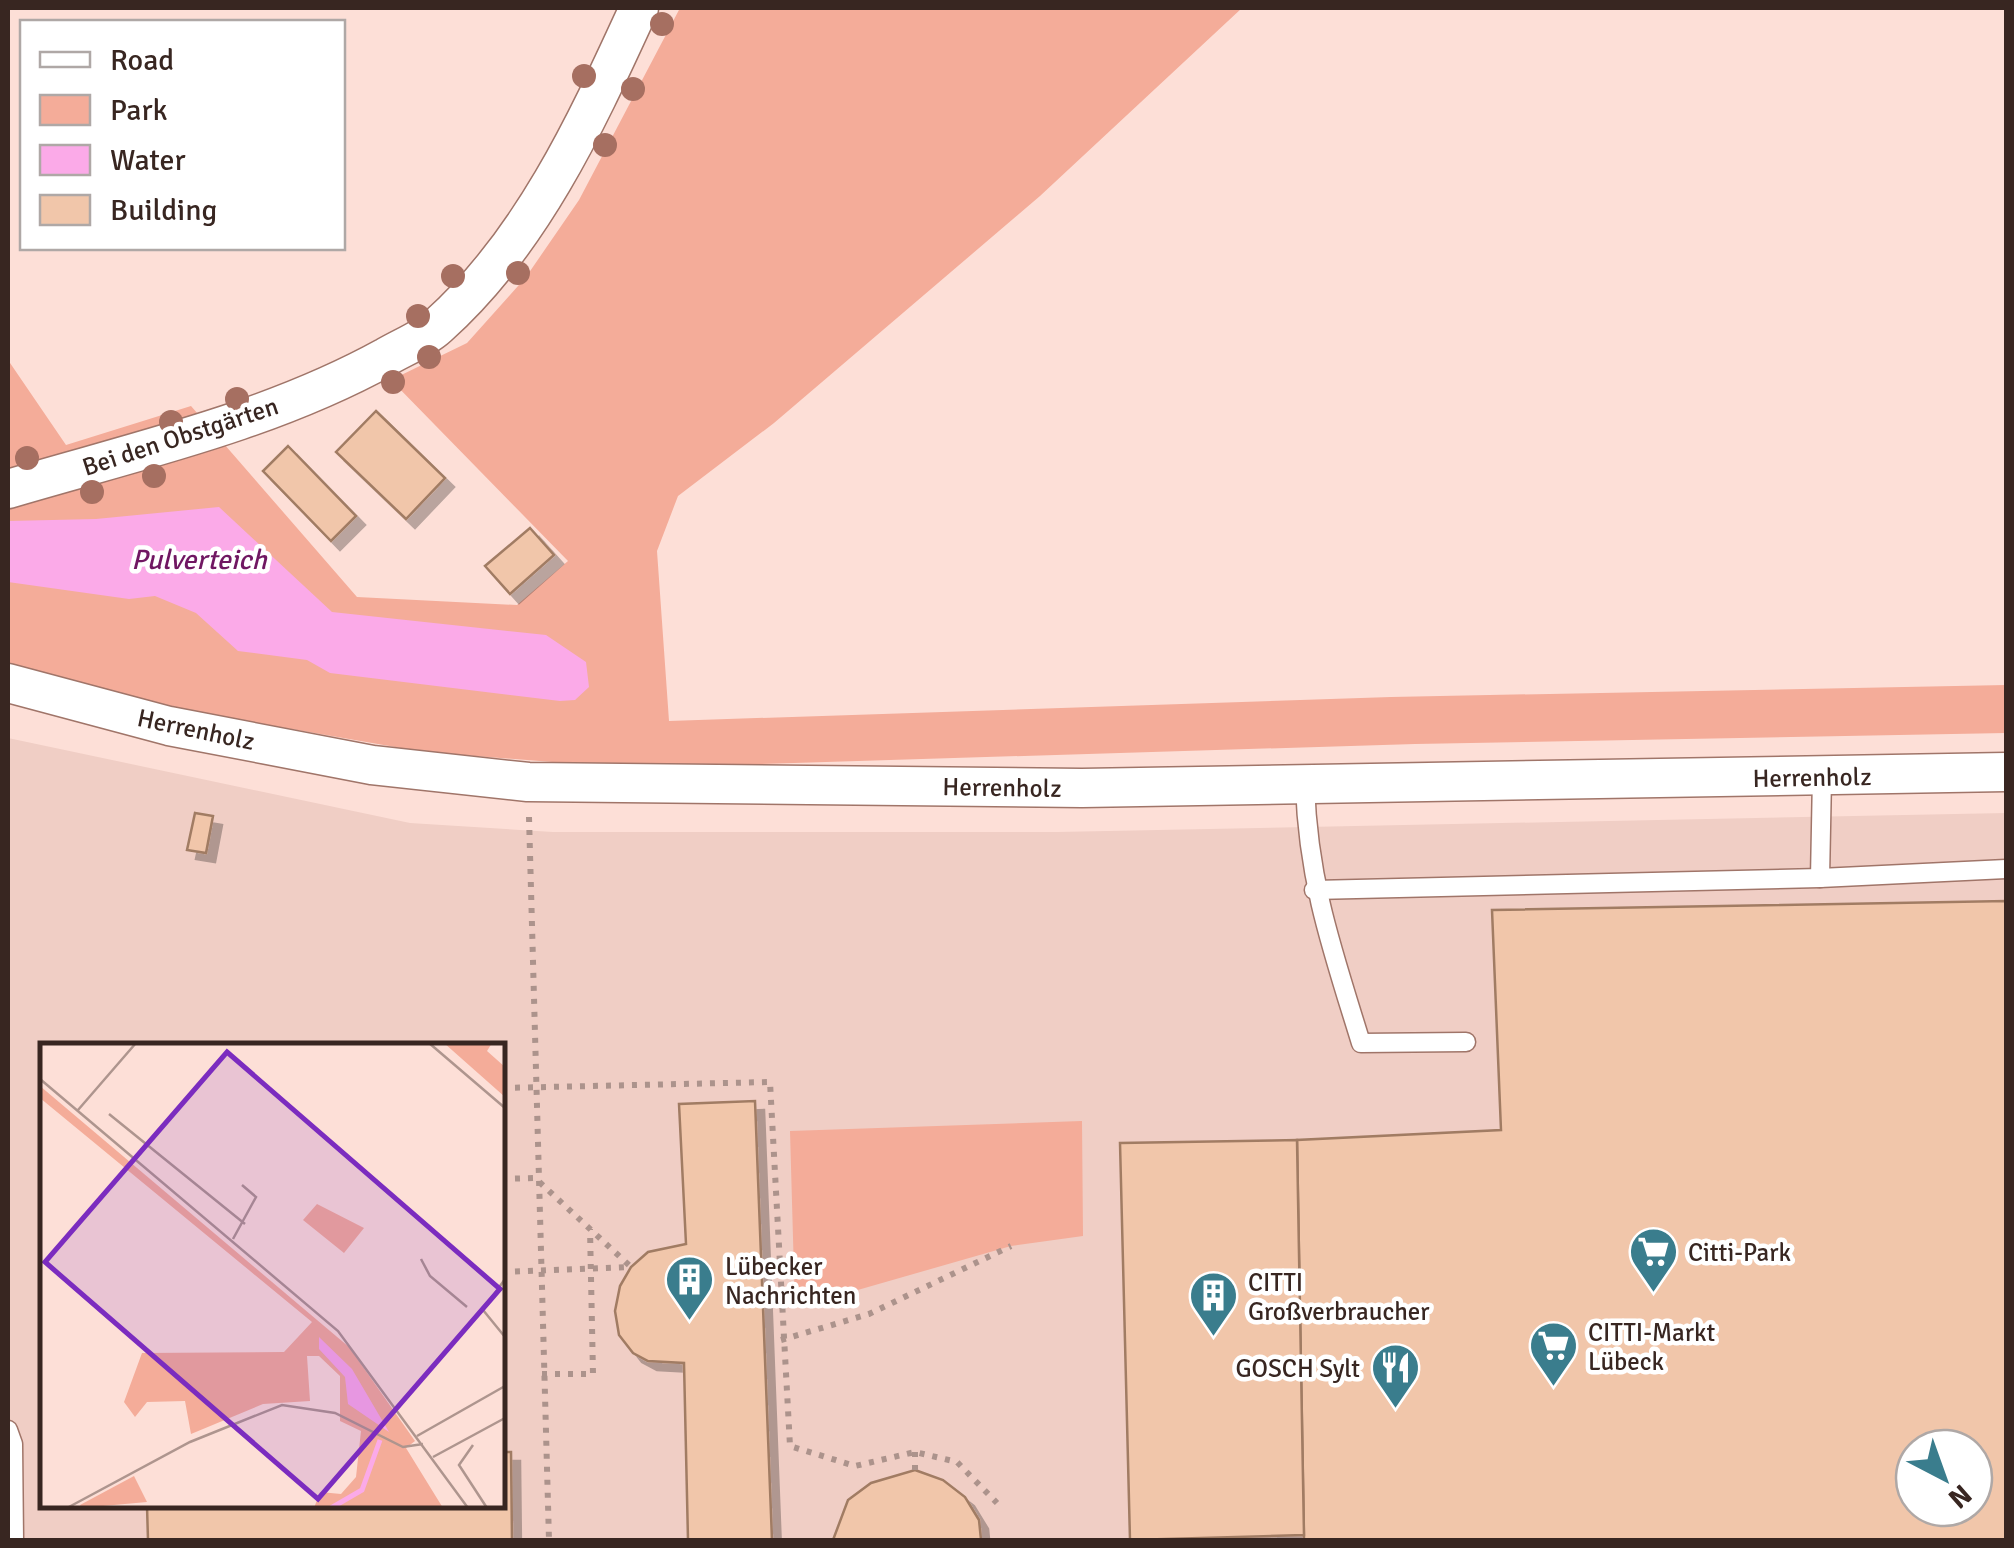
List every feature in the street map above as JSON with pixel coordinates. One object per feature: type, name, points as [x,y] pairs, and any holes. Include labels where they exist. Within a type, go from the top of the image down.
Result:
[{"type":"street","name":"Bei den Obstgärten","points":[[8,489],[240,422],[358,372],[436,329],[496,265],[540,203],[594,106],[639,8]]},
{"type":"street","name":"Herrenholz","points":[[8,682],[170,726],[372,765],[528,782],[1062,788],[2006,772]]},
{"type":"lane","points":[[1820,878],[1822,777]]},
{"type":"lane","points":[[1305,786],[1307,850],[1314,890],[1362,1043],[1466,1042]]},
{"type":"lane","points":[[1314,890],[1820,878],[2006,869]]},
{"type":"lane","points":[[8,1430],[12,1444],[14,1540]]},
{"type":"path","points":[[528,782],[535,1178],[549,1540]]},
{"type":"path","points":[[505,1088],[770,1082],[790,1446],[855,1466],[914,1452],[957,1462],[997,1503]]},
{"type":"path","points":[[505,1178],[535,1178],[631,1268],[505,1272]]},
{"type":"path","points":[[542,1374],[593,1374],[590,1228]]},
{"type":"path","points":[[782,1340],[870,1314],[1011,1246]]},
{"type":"path","points":[[914,1452],[915,1470]]},
{"type":"shaded area","points":[[8,738],[410,823],[553,832],[1057,832],[2006,813],[2006,1540],[8,1540]]},
{"type":"green space","points":[[680,8],[1242,8],[1040,196],[774,423],[678,496],[657,551],[669,721],[1391,697],[2006,685],[2006,733],[1415,744],[629,768],[424,752],[194,712],[8,663],[8,360],[66,445],[191,406],[357,597],[517,605],[568,561],[391,380],[467,343],[526,277],[579,200]]},
{"type":"green space","points":[[1082,1121],[1083,1236],[1011,1246],[795,1308],[790,1131]]},
{"type":"water","name":"Pulverteich","points":[[219,507],[332,612],[546,635],[586,662],[589,687],[575,700],[560,701],[330,673],[307,660],[238,651],[196,613],[155,596],[129,599],[8,582],[8,521],[96,519]]},
{"type":"building","points":[[376,411],[445,478],[406,519],[336,452]]},
{"type":"building","points":[[288,446],[356,516],[331,541],[263,471]]},
{"type":"building","points":[[530,528],[554,555],[510,594],[485,566]]},
{"type":"building","points":[[195,813],[213,816],[206,853],[187,850]]},
{"type":"building","name":"Citti-Park","points":[[2006,901],[2006,1540],[1304,1540],[1297,1140],[1501,1130],[1492,910]]},
{"type":"building","name":"Lübecker Nachrichten","points":[[755,1101],[772,1540],[688,1540],[684,1363],[648,1361],[633,1353],[619,1335],[615,1311],[620,1286],[631,1267],[648,1252],[686,1244],[679,1104]]},
{"type":"building","name":"CITTI Großverbraucher","points":[[1297,1140],[1304,1535],[1130,1540],[1120,1143]]},
{"type":"building","points":[[505,1452],[511,1452],[512,1540],[148,1540],[147,1508],[505,1508]]},
{"type":"building","points":[[915,1470],[943,1480],[965,1497],[979,1520],[981,1540],[833,1540],[848,1500],[871,1483]]},
{"type":"place","name":"Citti-Park","points":[[1653,1294]]},
{"type":"place","name":"Lübecker Nachrichten","points":[[690,1322]]},
{"type":"place","name":"CITTI Großverbraucher","points":[[1213,1338]]},
{"type":"place","name":"CITTI-Markt Lübeck","points":[[1553,1388]]},
{"type":"place","name":"GOSCH Sylt","points":[[1395,1410]]}]
